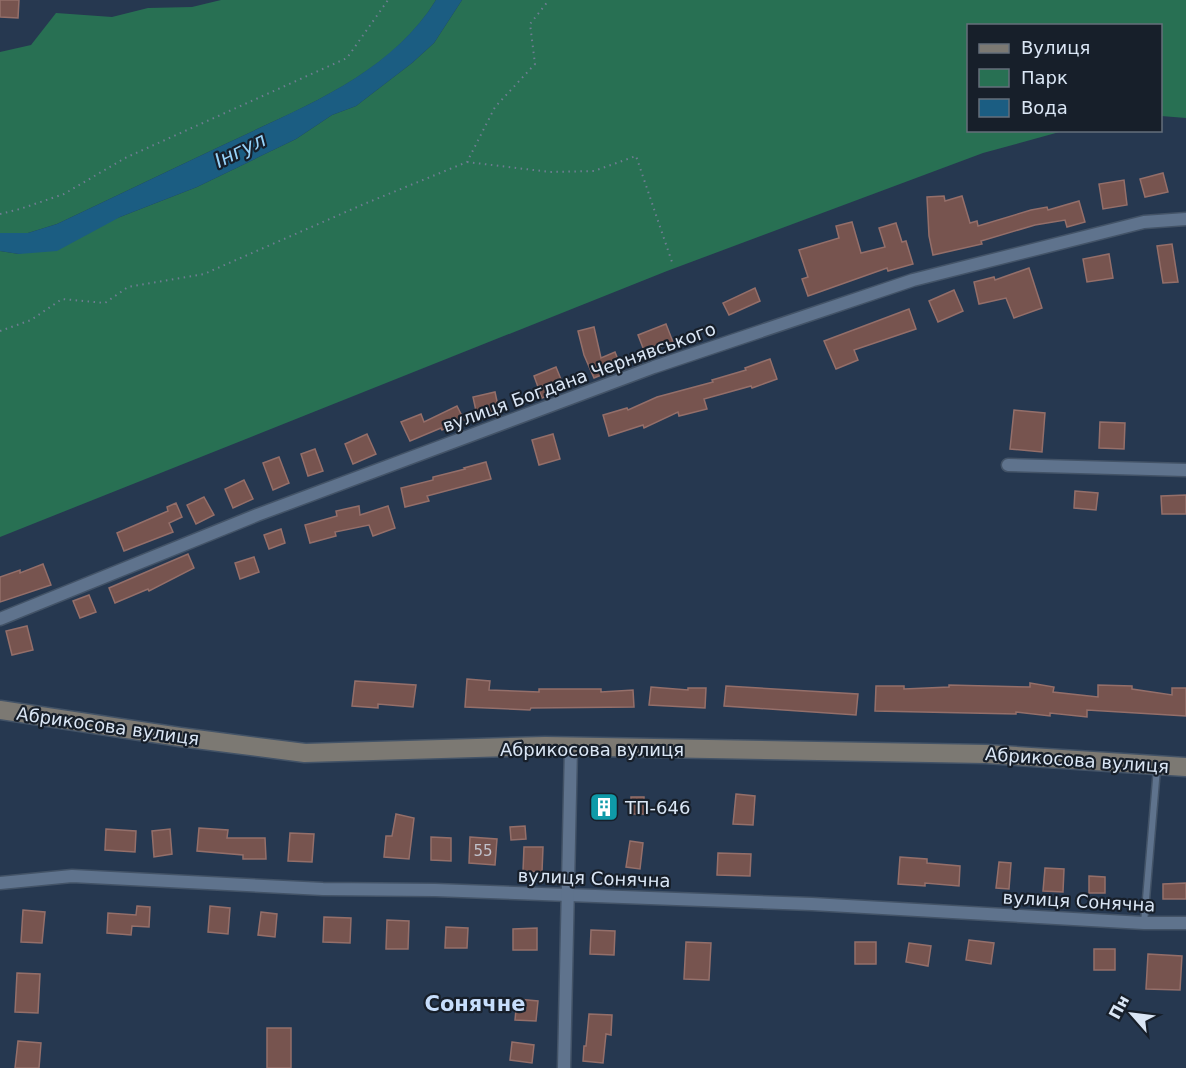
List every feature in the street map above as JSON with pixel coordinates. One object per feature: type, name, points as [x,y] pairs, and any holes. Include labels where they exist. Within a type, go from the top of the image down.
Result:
[{"type":"street","name":"вулиця Богдана Чернявського","points":[[0,619],[279,506],[654,367],[902,283],[1144,222],[1186,219]]},
{"type":"street","points":[[1008,465],[1186,470]]},
{"type":"street","name":"Абрикосова вулиця","points":[[0,710],[305,753],[571,747],[986,754],[1158,767],[1186,767]]},
{"type":"street","points":[[564,1068],[571,747]]},
{"type":"street","name":"вулиця Сонячна","points":[[0,883],[72,876],[323,889],[435,890],[812,904],[1144,923],[1186,923]]},
{"type":"lane","points":[[1144,923],[1158,767]]},
{"type":"path","points":[[0,214],[64,194],[125,158],[347,58],[388,0]]},
{"type":"path","points":[[467,162],[495,107],[535,64],[530,24],[549,0]]},
{"type":"path","points":[[0,331],[31,320],[62,299],[105,303],[128,286],[204,274],[467,162],[550,172],[594,171],[636,156],[674,265]]},
{"type":"green space","points":[[221,0],[436,0],[417,27],[394,50],[368,70],[311,104],[57,224],[28,233],[0,233],[0,52],[31,45],[56,13],[112,17],[148,8],[192,7]]},
{"type":"green space","points":[[462,0],[1186,0],[1186,118],[1162,116],[1162,24],[967,24],[967,132],[1059,132],[983,153],[667,271],[0,537],[0,251],[19,254],[197,187],[296,139],[332,115],[356,106],[434,43]]},
{"type":"water","name":"Інгул","points":[[436,0],[462,0],[434,43],[356,106],[332,115],[296,139],[197,187],[120,217],[57,251],[19,254],[0,251],[0,233],[28,233],[57,224],[340,88],[393,50],[416,27]]},
{"type":"building","points":[[0,0],[19,0],[18,18],[0,17]]},
{"type":"building","points":[[1163,173],[1168,192],[1145,197],[1140,179]]},
{"type":"building","points":[[1124,180],[1127,205],[1103,209],[1099,184]]},
{"type":"building","points":[[944,196],[945,201],[962,196],[970,223],[977,221],[978,226],[1031,210],[1047,207],[1048,210],[1079,201],[1085,222],[1067,227],[1065,220],[1035,225],[981,241],[982,244],[933,255],[929,236],[927,197]]},
{"type":"building","points":[[852,222],[861,253],[885,247],[879,228],[896,223],[902,242],[906,241],[913,264],[888,271],[887,268],[808,296],[802,279],[808,277],[799,250],[839,238],[836,226]]},
{"type":"building","points":[[1172,244],[1178,282],[1163,283],[1157,246]]},
{"type":"building","points":[[1109,254],[1113,278],[1087,282],[1083,259]]},
{"type":"building","points":[[1029,268],[1042,308],[1014,318],[1006,298],[979,304],[974,282],[994,277],[995,280]]},
{"type":"building","points":[[755,288],[760,301],[729,315],[723,303]]},
{"type":"building","points":[[954,290],[963,311],[938,322],[929,301]]},
{"type":"building","points":[[909,309],[916,329],[854,350],[858,360],[836,369],[824,341]]},
{"type":"building","points":[[666,324],[673,342],[645,353],[638,335]]},
{"type":"building","points":[[594,327],[601,358],[615,352],[621,367],[594,378],[584,355],[578,331]]},
{"type":"building","points":[[770,359],[777,379],[752,388],[751,386],[704,399],[707,409],[679,416],[678,412],[644,428],[643,425],[609,436],[603,415],[627,408],[628,410],[657,397],[713,382],[712,380],[746,370],[745,368]]},
{"type":"building","points":[[556,367],[565,389],[542,398],[534,376]]},
{"type":"building","points":[[495,392],[500,415],[478,420],[473,397]]},
{"type":"building","points":[[457,406],[464,420],[410,441],[401,422],[421,414],[424,422]]},
{"type":"building","points":[[1014,410],[1045,413],[1042,452],[1010,449]]},
{"type":"building","points":[[1100,422],[1125,423],[1124,449],[1099,448]]},
{"type":"building","points":[[367,434],[376,454],[353,464],[345,444]]},
{"type":"building","points":[[553,434],[560,459],[539,465],[532,440]]},
{"type":"building","points":[[315,449],[323,471],[308,476],[301,454]]},
{"type":"building","points":[[279,457],[289,483],[273,490],[263,463]]},
{"type":"building","points":[[486,462],[491,479],[427,496],[429,501],[405,507],[401,488]]},
{"type":"building","points":[[244,480],[253,499],[233,508],[225,489]]},
{"type":"building","points":[[1075,491],[1098,493],[1096,510],[1074,508]]},
{"type":"building","points":[[1186,495],[1186,514],[1162,514],[1161,496]]},
{"type":"building","points":[[204,497],[214,515],[196,524],[187,505]]},
{"type":"building","points":[[176,503],[182,517],[169,523],[173,532],[124,551],[117,533],[168,511],[167,507]]},
{"type":"building","points":[[359,506],[360,515],[388,506],[395,528],[373,536],[369,525],[335,532],[336,536],[310,543],[305,525],[337,516],[336,511]]},
{"type":"building","points":[[281,529],[285,543],[269,549],[264,535]]},
{"type":"building","points":[[188,554],[194,568],[149,591],[148,589],[115,603],[109,588]]},
{"type":"building","points":[[254,557],[259,572],[240,579],[235,563]]},
{"type":"building","points":[[43,564],[51,585],[0,602],[0,577],[20,570],[20,573]]},
{"type":"building","points":[[89,595],[96,612],[80,618],[73,601]]},
{"type":"building","points":[[27,626],[33,650],[12,655],[6,631]]},
{"type":"building","points":[[467,679],[490,681],[489,690],[539,692],[539,689],[601,689],[601,692],[633,690],[634,707],[531,708],[530,710],[465,707]]},
{"type":"building","points":[[355,681],[416,685],[413,707],[378,704],[378,708],[352,706]]},
{"type":"building","points":[[1030,683],[1054,687],[1053,692],[1098,697],[1098,685],[1132,686],[1132,689],[1172,695],[1172,688],[1186,688],[1186,716],[1087,710],[1087,717],[1016,712],[1016,714],[875,711],[876,686],[904,686],[904,689],[949,687],[949,685],[1030,687]]},
{"type":"building","points":[[726,686],[858,694],[856,715],[724,706]]},
{"type":"building","points":[[651,687],[688,690],[688,688],[706,688],[705,708],[649,705]]},
{"type":"building","points":[[736,794],[755,796],[753,825],[733,824]]},
{"type":"building","points":[[631,797],[644,797],[644,814],[631,814]]},
{"type":"building","points":[[396,814],[414,818],[409,859],[384,857],[386,836],[392,836]]},
{"type":"building","points":[[525,826],[526,839],[511,840],[510,827]]},
{"type":"building","points":[[199,828],[228,830],[227,838],[265,838],[266,859],[243,859],[243,855],[197,851]]},
{"type":"building","points":[[106,829],[136,831],[135,852],[105,850]]},
{"type":"building","points":[[170,829],[172,854],[154,857],[152,831]]},
{"type":"building","points":[[290,833],[314,834],[312,862],[288,861]]},
{"type":"building","points":[[431,837],[451,838],[451,861],[431,860]]},
{"type":"building","points":[[470,837],[497,839],[495,865],[469,863]]},
{"type":"building","points":[[630,841],[643,843],[640,869],[626,867]]},
{"type":"building","points":[[524,847],[543,847],[542,872],[523,871]]},
{"type":"building","points":[[718,853],[751,854],[750,876],[717,875]]},
{"type":"building","points":[[900,857],[927,859],[927,863],[960,866],[959,886],[925,883],[925,886],[898,884]]},
{"type":"building","points":[[999,862],[1011,863],[1009,889],[996,888]]},
{"type":"building","points":[[1045,868],[1064,869],[1063,892],[1043,891]]},
{"type":"building","points":[[1089,876],[1105,877],[1105,893],[1089,893]]},
{"type":"building","points":[[1186,883],[1186,899],[1163,899],[1163,884]]},
{"type":"building","points":[[137,906],[150,907],[149,927],[132,926],[131,935],[107,933],[108,913],[136,915]]},
{"type":"building","points":[[210,906],[230,908],[228,934],[208,932]]},
{"type":"building","points":[[23,910],[45,912],[42,943],[21,942]]},
{"type":"building","points":[[261,912],[277,914],[275,937],[258,935]]},
{"type":"building","points":[[324,917],[351,918],[350,943],[323,942]]},
{"type":"building","points":[[387,920],[409,921],[408,949],[386,949]]},
{"type":"building","points":[[446,927],[468,928],[467,948],[445,948]]},
{"type":"building","points":[[537,928],[537,950],[513,950],[513,929]]},
{"type":"building","points":[[591,930],[615,931],[614,955],[590,954]]},
{"type":"building","points":[[969,940],[994,943],[991,964],[966,960]]},
{"type":"building","points":[[686,942],[711,943],[709,980],[684,979]]},
{"type":"building","points":[[855,942],[876,942],[876,964],[855,964]]},
{"type":"building","points":[[909,943],[931,946],[928,966],[906,962]]},
{"type":"building","points":[[1094,949],[1115,949],[1115,970],[1094,970]]},
{"type":"building","points":[[1148,954],[1182,956],[1180,990],[1146,989]]},
{"type":"building","points":[[17,973],[40,974],[38,1013],[15,1012]]},
{"type":"building","points":[[517,999],[538,1001],[536,1021],[515,1020]]},
{"type":"building","points":[[589,1014],[612,1015],[611,1035],[606,1034],[603,1063],[583,1061]]},
{"type":"building","points":[[267,1028],[291,1028],[291,1068],[267,1068]]},
{"type":"building","points":[[18,1041],[41,1043],[39,1068],[15,1068]]},
{"type":"building","points":[[512,1042],[534,1045],[532,1063],[510,1060]]},
{"type":"place","name":"ТП-646","points":[[604,807]]},
{"type":"district","name":"Сонячне","points":[[475,1004]]}]
